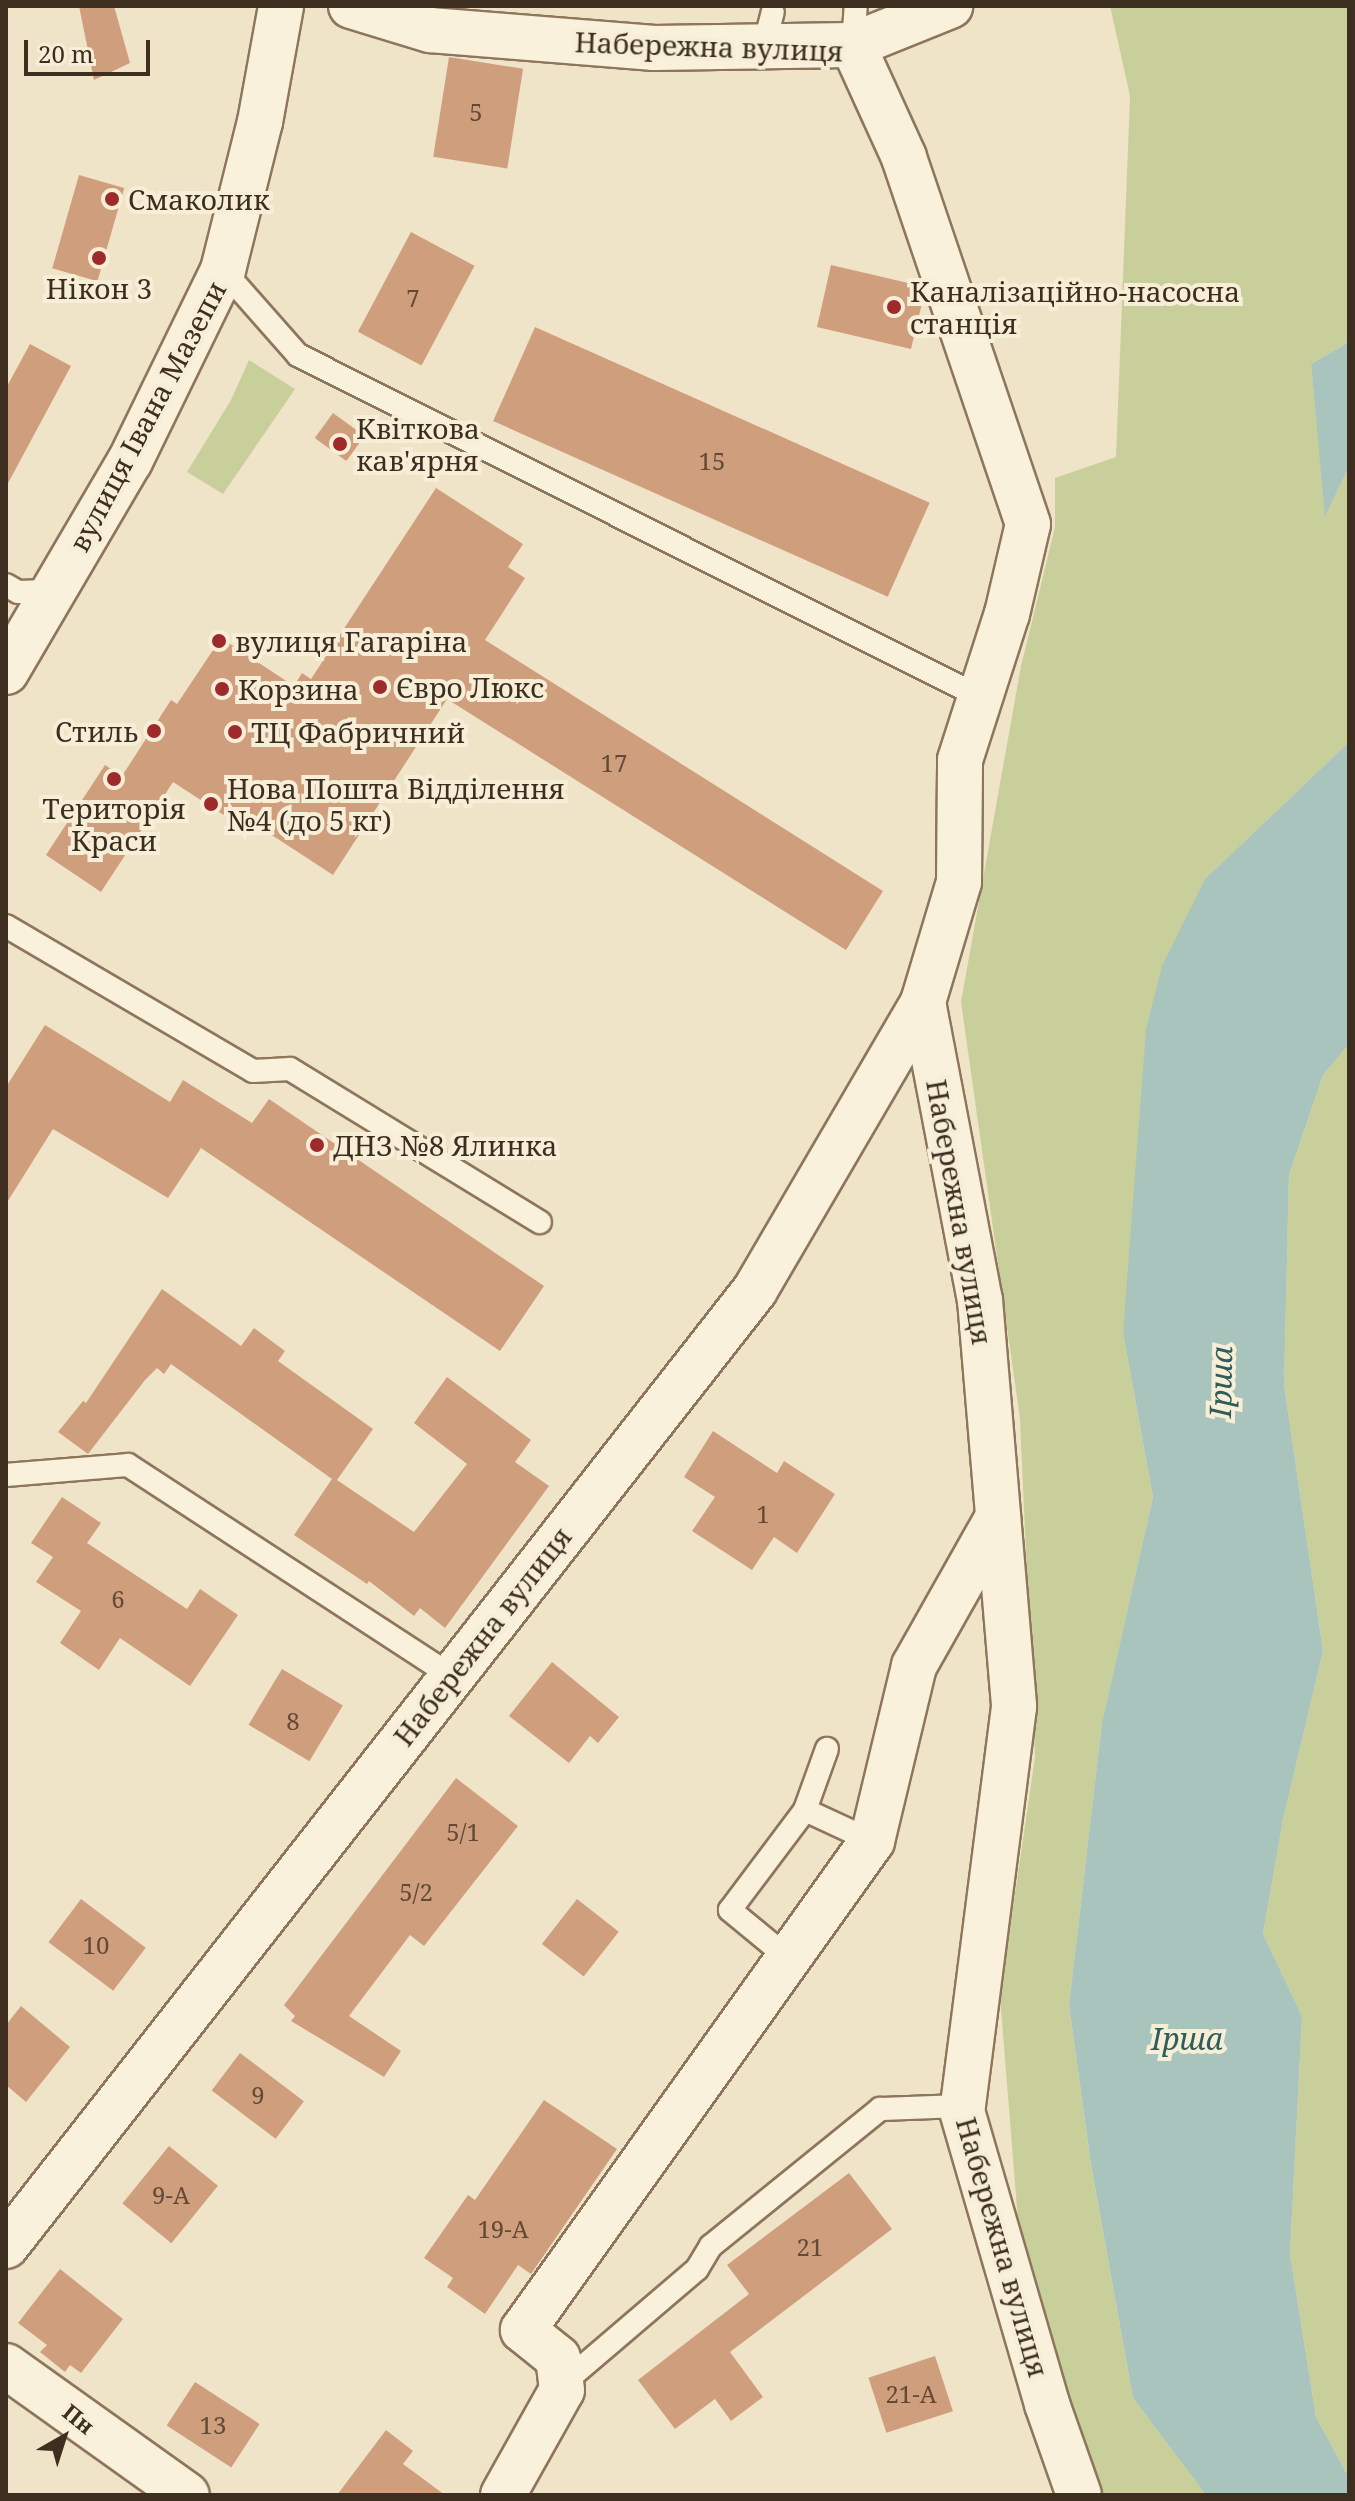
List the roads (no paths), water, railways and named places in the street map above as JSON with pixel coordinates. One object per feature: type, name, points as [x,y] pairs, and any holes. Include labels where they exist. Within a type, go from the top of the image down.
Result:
[{"type":"street","name":"вулиця Івана Мазепи","points":[[6,672],[130,461],[223,270],[260,122],[281,6]]},
{"type":"street","name":"Набережна вулиця","points":[[6,2246],[450,1675],[755,1290],[923,1002],[959,882],[960,760],[1007,614],[1028,524],[904,157],[854,26],[768,29],[654,48],[351,6]]},
{"type":"street","points":[[854,26],[950,6]]},
{"type":"street","name":"Набережна вулиця","points":[[923,1002],[980,1300],[1014,1707],[962,2106],[1025,2333],[1079,2495]]},
{"type":"street","points":[[503,2495],[562,2390],[558,2358],[523,2330],[872,1841],[914,1666],[998,1517]]},
{"type":"street","points":[[6,2366],[187,2495]]},
{"type":"lane","points":[[223,270],[298,355],[980,697]]},
{"type":"lane","points":[[6,585],[18,592],[54,591]]},
{"type":"lane","points":[[6,926],[253,1071],[290,1069],[540,1222]]},
{"type":"lane","points":[[6,1475],[128,1465],[450,1675]]},
{"type":"lane","points":[[787,1957],[730,1910],[805,1810],[827,1749]]},
{"type":"lane","points":[[805,1810],[872,1841]]},
{"type":"lane","points":[[560,2386],[697,2269],[711,2246],[880,2109],[962,2106]]},
{"type":"water","points":[[1349,342],[1349,467],[1325,517],[1311,364]]},
{"type":"water","name":"Ірша","points":[[1349,742],[1349,1044],[1323,1075],[1289,1175],[1284,1385],[1323,1651],[1283,1820],[1263,1934],[1302,2016],[1290,2254],[1316,2417],[1349,2478],[1349,2495],[1206,2495],[1133,2398],[1091,2165],[1069,2005],[1102,1723],[1153,1497],[1123,1333],[1146,1029],[1162,966],[1205,879]]},
{"type":"place","name":"Смаколик","points":[[112,199]]},
{"type":"place","name":"Нікон 3","points":[[99,258]]},
{"type":"place","name":"Каналізаційно-насосна станція","points":[[894,307]]},
{"type":"place","name":"Квіткова кав'ярня","points":[[340,444]]},
{"type":"place","name":"вулиця Гагаріна","points":[[219,641]]},
{"type":"place","name":"Євро Люкс","points":[[380,687]]},
{"type":"place","name":"Корзина","points":[[222,689]]},
{"type":"place","name":"Стиль","points":[[154,731]]},
{"type":"place","name":"ТЦ Фабричний","points":[[235,732]]},
{"type":"place","name":"Територія Краси","points":[[114,779]]},
{"type":"place","name":"Нова Пошта Відділення №4 (до 5 кг)","points":[[211,804]]},
{"type":"place","name":"ДНЗ №8 Ялинка","points":[[317,1145]]}]
